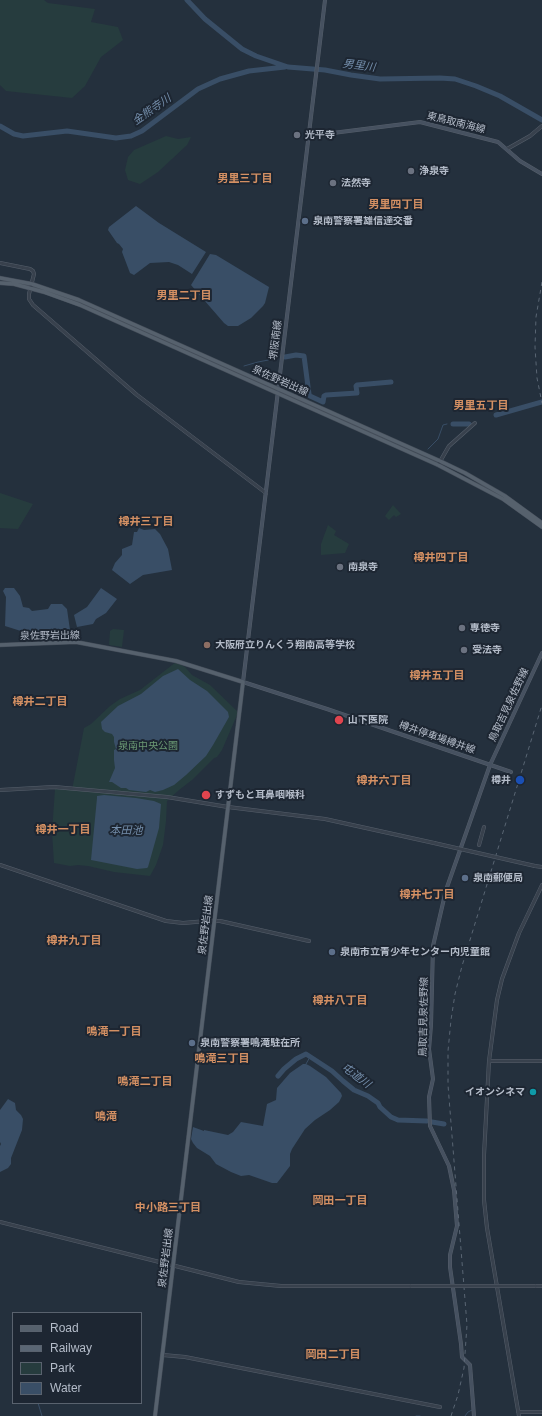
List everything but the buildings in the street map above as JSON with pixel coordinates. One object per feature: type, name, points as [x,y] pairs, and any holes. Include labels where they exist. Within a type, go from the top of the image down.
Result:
[{"type":"main road","name":"堺阪南線","points":[[243,682],[325,0]]},
{"type":"main road","name":"東鳥取南海線","points":[[309,136],[420,122],[494,141],[507,149],[520,161],[542,174]]},
{"type":"main road","name":"泉佐野岩出線","points":[[0,278],[32,284],[79,300],[440,461],[465,473],[505,496],[542,523]]},
{"type":"main road","name":"泉佐野岩出線","points":[[0,283],[31,288],[80,305],[438,465],[503,499],[542,527]]},
{"type":"main road","name":"泉佐野岩出線","points":[[0,645],[76,642],[176,661],[243,682],[155,1416]]},
{"type":"main road","name":"鳥取吉見泉佐野線","points":[[474,1416],[470,1365],[462,1357],[450,1267],[450,1255],[457,1226],[454,1190],[449,1166],[430,1126],[429,1097],[433,1079],[429,1050],[433,946],[446,890],[490,765],[542,653]]},
{"type":"main road","name":"樽井停車場樽井線","points":[[243,682],[512,772]]},
{"type":"street","points":[[507,149],[530,136],[542,126]]},
{"type":"street","points":[[0,263],[34,271],[29,299],[33,305],[140,398],[266,493]]},
{"type":"street","points":[[438,465],[449,446],[475,423]]},
{"type":"street","points":[[0,790],[54,787],[166,797],[228,807],[325,819],[542,867]]},
{"type":"street","points":[[479,845],[484,827]]},
{"type":"street","points":[[0,866],[166,921],[183,923],[214,921],[309,941]]},
{"type":"street","points":[[542,885],[519,933],[502,979],[495,1011],[484,1155],[484,1200],[490,1246],[519,1414],[542,1412]]},
{"type":"street","points":[[490,1061],[542,1061]]},
{"type":"street","points":[[0,1222],[239,1282],[265,1285],[542,1286]]},
{"type":"street","points":[[163,1355],[185,1357],[440,1407]]},
{"type":"green space","points":[[0,0],[44,0],[48,3],[95,9],[91,22],[118,27],[123,40],[101,57],[85,86],[72,98],[6,91],[0,85]]},
{"type":"green space","points":[[166,136],[178,139],[191,137],[187,145],[158,172],[140,184],[128,180],[125,170],[128,157],[134,150]]},
{"type":"green space","points":[[0,493],[33,504],[18,529],[0,528]]},
{"type":"green space","points":[[393,505],[401,514],[396,517],[394,515],[389,520],[385,516]]},
{"type":"green space","points":[[328,525],[336,531],[334,535],[349,544],[345,553],[321,555],[321,544]]},
{"type":"green space","points":[[113,629],[124,630],[122,647],[109,645],[110,631]]},
{"type":"green space","name":"泉南中央公園","points":[[176,662],[185,667],[192,675],[210,685],[237,711],[237,715],[222,750],[217,757],[214,758],[192,780],[167,801],[163,845],[156,865],[150,876],[114,872],[88,866],[70,866],[54,863],[52,832],[55,789],[72,790],[84,728],[91,724],[110,706],[120,699],[140,690]]},
{"type":"water","points":[[136,206],[159,223],[206,252],[192,274],[178,265],[169,262],[150,263],[134,275],[130,273],[122,252],[123,249],[108,230],[109,227]]},
{"type":"water","points":[[210,254],[216,255],[269,287],[263,306],[251,318],[238,326],[228,326],[224,323],[191,285]]},
{"type":"water","points":[[139,528],[144,530],[155,529],[160,534],[168,549],[172,570],[143,575],[130,584],[112,570],[115,563],[122,555],[122,549],[132,545],[134,532],[137,532]]},
{"type":"water","points":[[5,588],[14,588],[20,596],[23,607],[29,608],[32,611],[48,609],[51,604],[62,604],[67,609],[71,637],[57,639],[50,638],[47,635],[36,631],[24,632],[5,626],[6,597],[3,591]]},
{"type":"water","points":[[101,588],[117,599],[106,613],[96,619],[93,624],[77,627],[74,615],[87,607]]},
{"type":"water","points":[[178,669],[190,680],[207,691],[228,712],[229,717],[213,745],[206,756],[186,775],[174,785],[163,790],[155,792],[150,790],[146,792],[129,790],[109,782],[115,768],[114,750],[116,749],[114,737],[112,734],[105,732],[102,729],[101,722],[118,706],[141,694],[163,676]]},
{"type":"water","name":"本田池","points":[[104,795],[136,798],[154,801],[161,804],[159,828],[147,868],[137,869],[91,860],[97,796]]},
{"type":"water","points":[[303,1064],[310,1066],[326,1077],[342,1096],[339,1102],[305,1129],[292,1149],[290,1154],[290,1166],[277,1183],[272,1183],[249,1175],[241,1176],[231,1172],[216,1164],[210,1156],[197,1148],[193,1143],[191,1139],[193,1127],[204,1131],[228,1135],[233,1132],[241,1122],[263,1126],[267,1104],[276,1100],[277,1088],[290,1073]]},
{"type":"water","points":[[8,1099],[15,1103],[16,1110],[23,1119],[22,1130],[11,1158],[11,1164],[8,1168],[0,1172],[0,1110]]},
{"type":"waterway","name":"男里川","points":[[187,0],[205,19],[242,49],[256,56],[288,67],[325,70],[380,79],[455,79],[500,96],[542,120]]},
{"type":"waterway","name":"金熊寺川","points":[[0,126],[14,134],[23,136],[67,131],[116,138],[131,136],[142,131],[198,89],[220,79],[249,71],[285,67]]},
{"type":"waterway","points":[[285,357],[296,355],[304,356],[309,394],[310,396],[323,402],[324,396],[326,395],[357,393],[357,385],[391,382]]},
{"type":"waterway","points":[[244,366],[279,358]]},
{"type":"waterway","points":[[496,415],[542,402]]},
{"type":"waterway","points":[[428,449],[438,439],[443,425],[447,424]]},
{"type":"waterway","points":[[453,424],[469,424]]},
{"type":"waterway","name":"屯道川","points":[[278,1076],[296,1059],[306,1054],[332,1071],[354,1090],[368,1096],[378,1103],[380,1107],[391,1117],[398,1120],[427,1121]]},
{"type":"waterway","points":[[306,1064],[310,1057]]},
{"type":"waterway","name":"屯道川","points":[[432,1122],[444,1124]]},
{"type":"waterway","points":[[38,1404],[42,1416]]},
{"type":"waterway","points":[[465,1416],[472,1410]]},
{"type":"railway","points":[[542,282],[536,317],[535,347],[537,378],[542,403]]},
{"type":"railway","points":[[451,1416],[458,1395],[464,1368],[467,1325],[448,1085],[448,1051],[451,1020],[455,994],[462,966],[542,705]]},
{"type":"place","name":"光平寺","points":[[297,135]]},
{"type":"place","name":"浄泉寺","points":[[411,171]]},
{"type":"place","name":"法然寺","points":[[333,183]]},
{"type":"place","name":"泉南警察署雄信達交番","points":[[305,221]]},
{"type":"place","name":"南泉寺","points":[[340,567]]},
{"type":"place","name":"専徳寺","points":[[462,628]]},
{"type":"place","name":"大阪府立りんくう翔南高等学校","points":[[207,645]]},
{"type":"place","name":"受法寺","points":[[464,650]]},
{"type":"place","name":"山下医院","points":[[339,720]]},
{"type":"place","name":"樽井","points":[[520,780]]},
{"type":"place","name":"すずもと耳鼻咽喉科","points":[[206,795]]},
{"type":"place","name":"泉南郵便局","points":[[465,878]]},
{"type":"place","name":"泉南市立青少年センター内児童館","points":[[332,952]]},
{"type":"place","name":"泉南警察署鳴滝駐在所","points":[[192,1043]]},
{"type":"place","name":"イオンシネマ","points":[[533,1092]]},
{"type":"district","name":"男里三丁目","points":[[245,179]]},
{"type":"district","name":"男里四丁目","points":[[396,205]]},
{"type":"district","name":"男里二丁目","points":[[184,296]]},
{"type":"district","name":"男里五丁目","points":[[481,406]]},
{"type":"district","name":"樽井三丁目","points":[[146,522]]},
{"type":"district","name":"樽井四丁目","points":[[441,558]]},
{"type":"district","name":"樽井五丁目","points":[[437,676]]},
{"type":"district","name":"樽井二丁目","points":[[40,702]]},
{"type":"district","name":"樽井六丁目","points":[[384,781]]},
{"type":"district","name":"樽井一丁目","points":[[63,830]]},
{"type":"district","name":"樽井七丁目","points":[[427,895]]},
{"type":"district","name":"樽井九丁目","points":[[74,941]]},
{"type":"district","name":"樽井八丁目","points":[[340,1001]]},
{"type":"district","name":"鳴滝一丁目","points":[[114,1032]]},
{"type":"district","name":"鳴滝三丁目","points":[[222,1059]]},
{"type":"district","name":"鳴滝二丁目","points":[[145,1082]]},
{"type":"district","name":"鳴滝","points":[[106,1117]]},
{"type":"district","name":"岡田一丁目","points":[[340,1201]]},
{"type":"district","name":"中小路三丁目","points":[[168,1208]]},
{"type":"district","name":"岡田二丁目","points":[[333,1355]]}]
